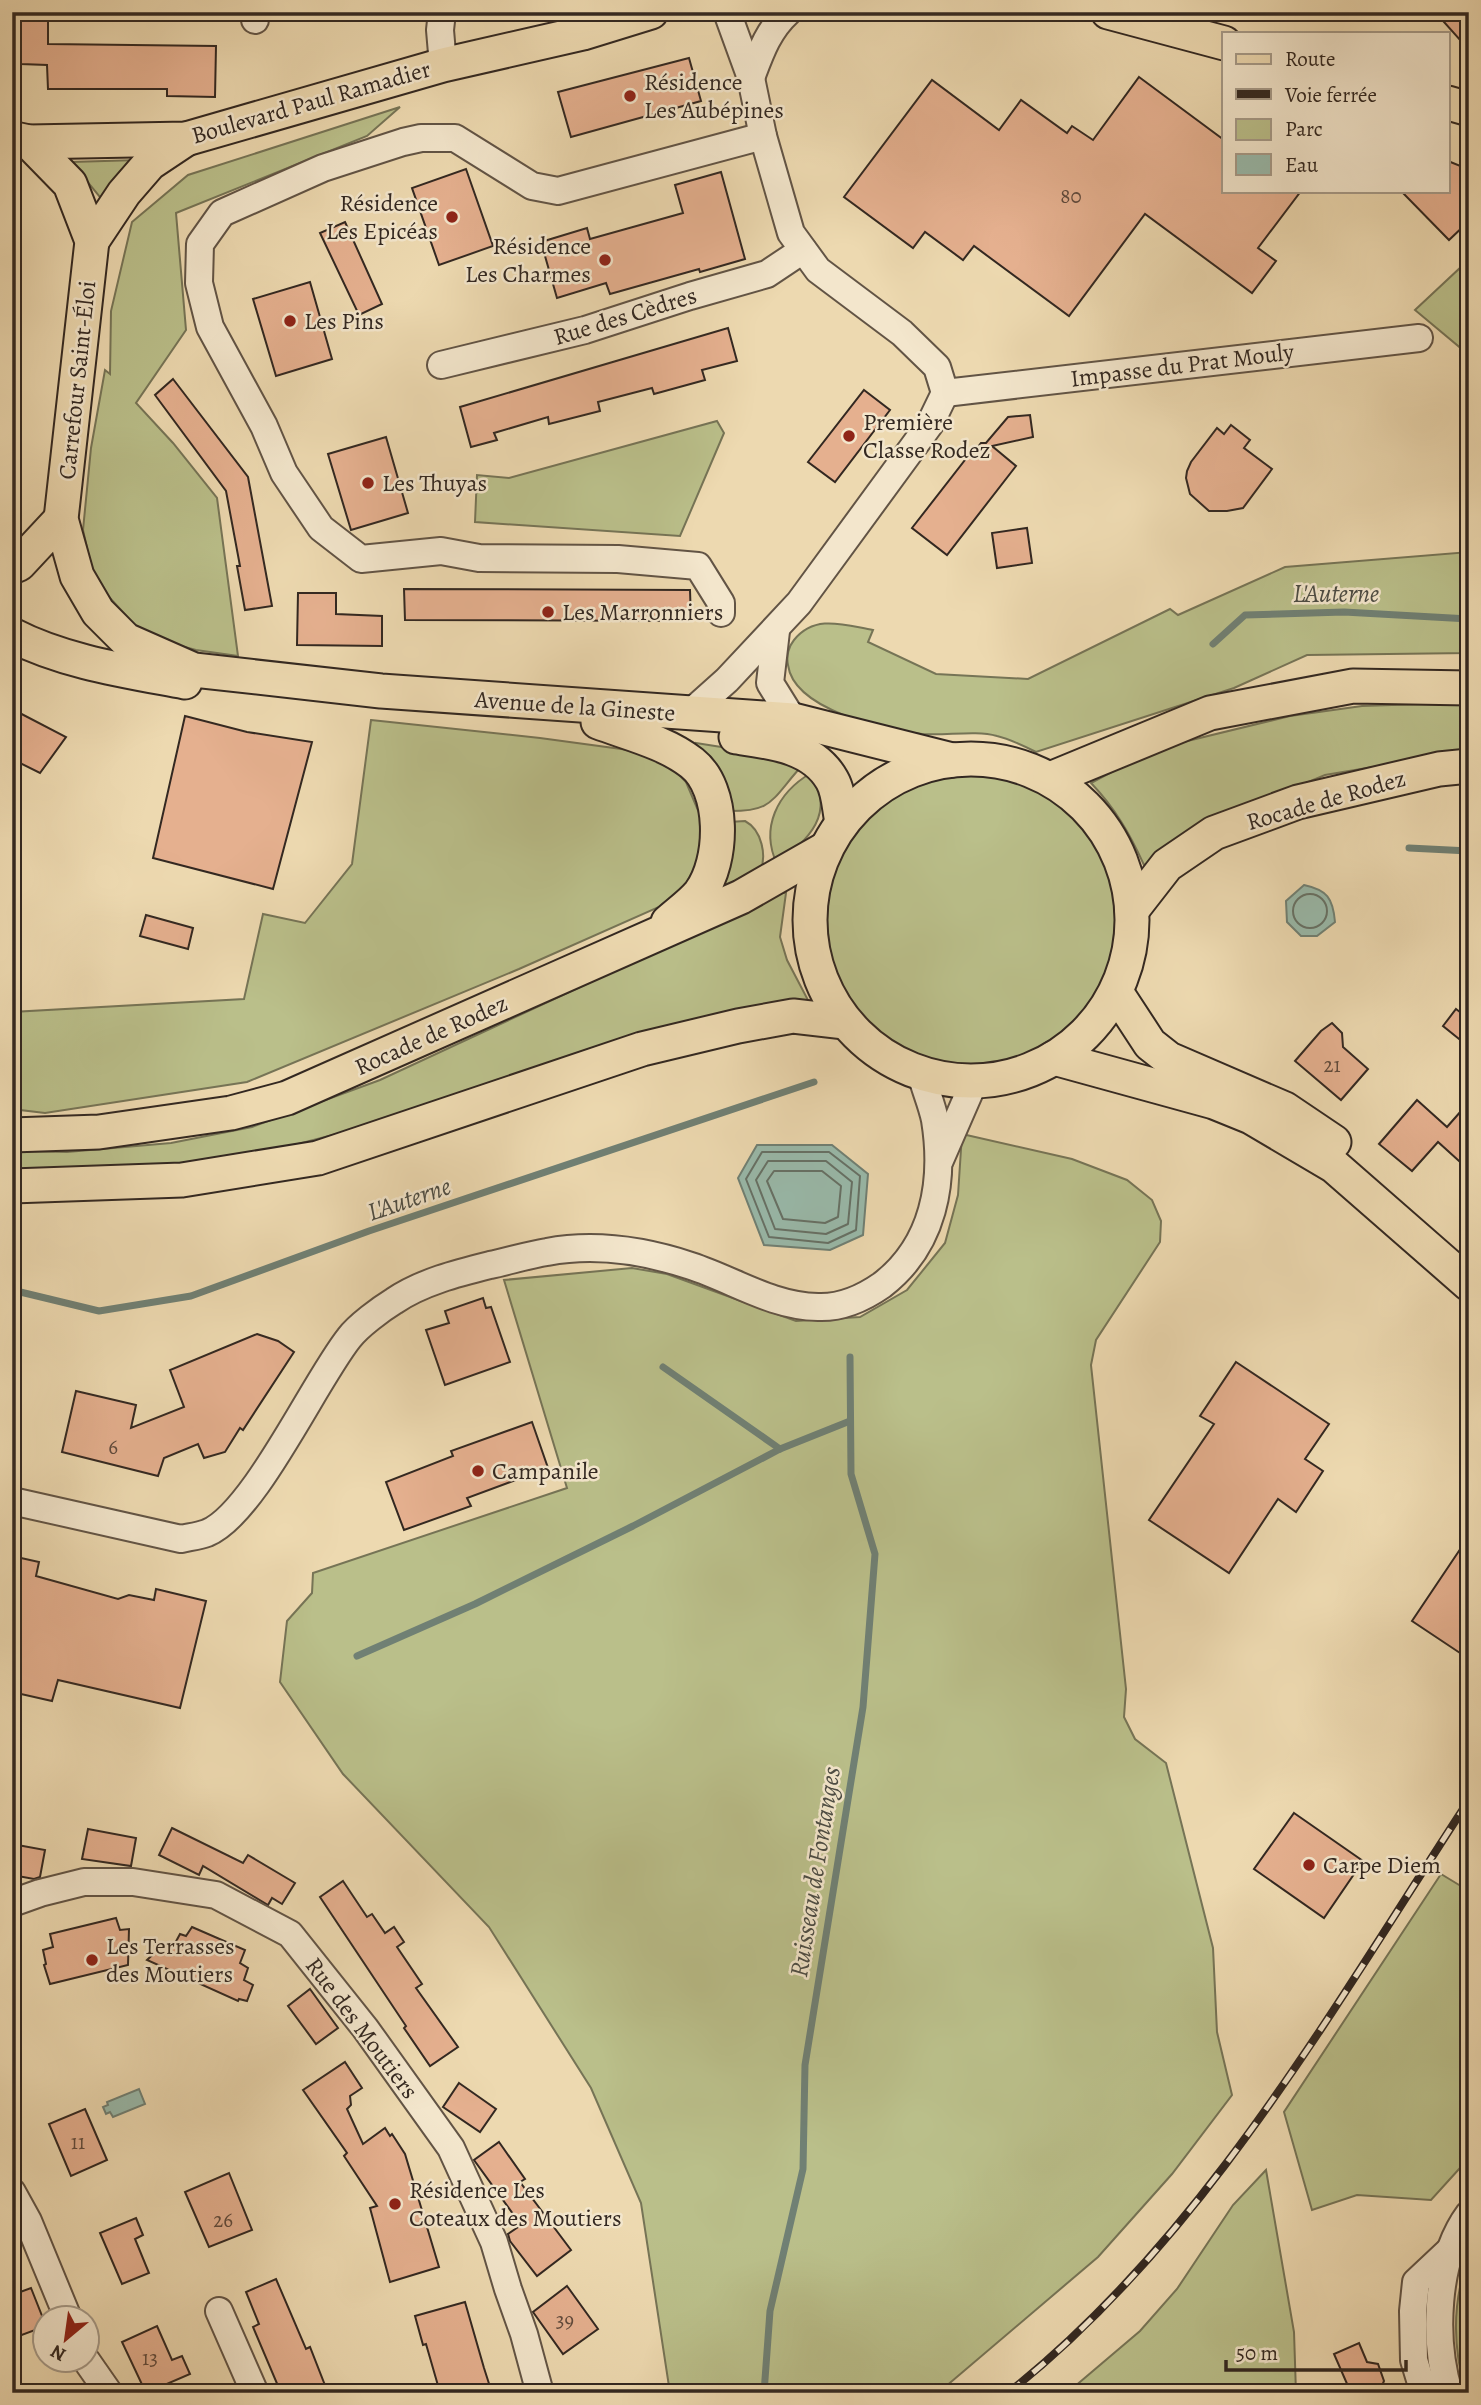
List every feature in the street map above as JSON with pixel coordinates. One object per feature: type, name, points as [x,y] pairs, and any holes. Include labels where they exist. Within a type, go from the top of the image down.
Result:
[{"type":"main road","name":"Boulevard Paul Ramadier","points":[[443,65],[583,12]]},
{"type":"main road","name":"Boulevard Paul Ramadier","points":[[20,140],[186,139],[443,65],[583,33],[651,12]]},
{"type":"main road","points":[[1125,15],[1222,42]]},
{"type":"main road","points":[[1450,104],[1469,109]]},
{"type":"main road","name":"Carrefour Saint-Éloi","points":[[186,139],[150,163],[124,193],[92,241],[61,519],[77,576],[98,612],[125,640],[194,670]]},
{"type":"main road","name":"Carrefour Saint-Éloi","points":[[20,140],[70,184],[92,241]]},
{"type":"main road","points":[[12,567],[19,564],[61,519]]},
{"type":"main road","name":"Avenue de la Gineste","points":[[12,635],[33,646],[69,657],[212,687],[651,726],[779,743],[814,759],[832,780],[838,797],[833,836]]},
{"type":"main road","name":"Avenue de la Gineste","points":[[194,670],[381,691],[793,720],[952,760]]},
{"type":"main road","points":[[1050,779],[1210,713],[1353,686],[1469,688]]},
{"type":"main road","name":"Avenue de la Gineste","points":[[598,722],[672,748],[695,765],[709,789],[717,815],[718,851],[711,873],[699,894],[648,940]]},
{"type":"main road","points":[[986,759],[1019,766],[1050,779],[1082,803],[1107,834],[1125,870],[1132,910],[1131,938],[1116,992],[1100,1018],[1079,1040],[1054,1058],[1016,1075],[974,1082],[947,1080],[921,1074],[892,1061],[875,1050],[845,1022],[821,982],[810,938],[811,892],[833,836],[864,799],[890,780],[920,766],[952,760],[986,759]]},
{"type":"main road","name":"Rocade de Rodez","points":[[1132,910],[1167,865],[1214,833],[1298,802],[1439,769],[1469,766]]},
{"type":"main road","name":"Rocade de Rodez","points":[[12,1136],[99,1132],[231,1113],[287,1098],[741,897],[833,836]]},
{"type":"main road","points":[[1116,992],[1150,1044],[1169,1059],[1286,1109],[1346,1150],[1469,1256]]},
{"type":"main road","points":[[12,1186],[182,1180],[318,1158],[642,1049],[793,1016],[845,1022]]},
{"type":"main road","points":[[1054,1058],[1214,1102],[1251,1117],[1334,1166],[1469,1284]]},
{"type":"street","points":[[442,12],[440,30],[443,65]]},
{"type":"street","points":[[689,714],[701,706],[776,631],[799,603],[930,424],[945,393],[937,367],[902,333],[818,270],[791,233],[763,136],[751,78],[727,12]]},
{"type":"street","points":[[751,78],[766,39],[775,24],[788,12]]},
{"type":"street","points":[[721,614],[721,603],[698,566],[618,559],[479,558],[440,551],[361,558],[321,528],[284,473],[264,426],[210,327],[199,283],[200,244],[222,213],[323,168],[421,138],[454,138],[532,186],[558,191],[763,136]]},
{"type":"street","name":"Rue des Cèdres","points":[[441,365],[584,330],[767,274],[803,250]]},
{"type":"street","name":"Impasse du Prat Mouly","points":[[945,393],[1419,338]]},
{"type":"street","points":[[776,631],[770,683],[793,720]]},
{"type":"street","points":[[12,1501],[181,1539],[209,1532],[232,1515],[257,1482],[350,1337],[395,1300],[444,1277],[477,1268],[550,1251],[598,1248],[634,1251],[669,1258],[708,1272],[760,1296],[787,1304],[820,1308],[850,1304],[874,1291],[897,1273],[925,1235],[936,1198],[939,1162],[934,1118],[921,1074]]},
{"type":"street","points":[[939,1162],[974,1082]]},
{"type":"street","name":"Rue des Moutiers","points":[[12,1903],[84,1882],[133,1882],[216,1895],[290,1934],[365,2028],[451,2148],[494,2242],[524,2333],[540,2393]]},
{"type":"street","points":[[12,2192],[28,2221],[62,2304]]},
{"type":"street","points":[[1449,2393],[1440,2353],[1438,2313],[1450,2250],[1469,2214]]},
{"type":"street","points":[[1424,2393],[1415,2360],[1413,2311],[1416,2282],[1450,2250]]},
{"type":"street","points":[[219,2311],[255,2393]]},
{"type":"street","points":[[96,2374],[109,2393]]},
{"type":"green space","points":[[400,107],[367,136],[176,213],[186,330],[136,403],[173,443],[217,498],[238,656],[196,650],[162,641],[134,624],[93,575],[83,530],[91,448],[105,370],[110,374],[111,311],[132,222],[188,175]]},
{"type":"green space","points":[[138,160],[104,202],[71,162]]},
{"type":"green space","points":[[1461,267],[1469,275],[1469,355],[1415,310]]},
{"type":"green space","points":[[717,421],[724,433],[680,536],[475,522],[477,475],[509,478]]},
{"type":"green space","points":[[1469,552],[1469,653],[1307,655],[1234,688],[1036,752],[988,734],[922,734],[886,728],[843,715],[806,694],[794,681],[788,665],[789,648],[802,632],[830,623],[873,630],[868,642],[936,674],[1028,679],[1170,609],[1178,615],[1285,567]]},
{"type":"green space","points":[[1469,704],[1469,753],[1325,775],[1221,818],[1144,865],[1121,822],[1091,783],[1136,759],[1171,745],[1290,716],[1362,706]]},
{"type":"green space","points":[[371,720],[658,754],[686,782],[703,822],[697,863],[684,888],[659,907],[519,969],[247,1082],[45,1113],[12,1109],[12,1012],[244,999],[263,914],[305,923],[352,864]]},
{"type":"green space","points":[[696,743],[785,757],[799,769],[769,803],[752,810],[725,811],[697,754]]},
{"type":"green space","points":[[969,771],[998,774],[1025,783],[1050,796],[1073,814],[1091,837],[1104,862],[1113,889],[1116,918],[1113,947],[1104,974],[1091,999],[1073,1022],[1050,1040],[1025,1053],[998,1062],[969,1065],[940,1062],[913,1053],[888,1040],[865,1022],[847,999],[834,974],[825,947],[822,918],[825,889],[834,862],[847,837],[865,814],[888,796],[913,783],[940,774]]},
{"type":"green space","points":[[811,773],[821,801],[820,813],[808,835],[777,864],[770,837],[775,813],[789,791]]},
{"type":"green space","points":[[745,821],[756,831],[762,844],[760,872],[709,895],[729,822]]},
{"type":"green space","points":[[774,892],[786,893],[780,937],[787,960],[809,1002],[756,1006],[650,1030],[356,1129],[267,1152],[189,1164],[12,1171],[12,1151],[67,1152],[171,1143],[252,1127],[380,1080],[735,915]]},
{"type":"green space","points":[[962,1134],[1072,1159],[1127,1180],[1152,1200],[1161,1221],[1160,1242],[1096,1340],[1091,1365],[1126,1689],[1124,1717],[1135,1739],[1166,1763],[1213,1948],[1217,2032],[1232,2095],[1172,2174],[1098,2257],[938,2393],[670,2393],[641,2203],[591,2088],[489,1927],[343,1774],[280,1682],[287,1621],[312,1593],[313,1573],[567,1488],[504,1280],[632,1268],[667,1274],[796,1321],[860,1317],[907,1290],[945,1243],[958,1195]]},
{"type":"green space","points":[[1441,1874],[1469,1891],[1469,2158],[1431,2200],[1357,2195],[1312,2210],[1284,2112]]},
{"type":"green space","points":[[1266,2170],[1294,2332],[1296,2393],[1067,2393],[1140,2331],[1177,2289],[1233,2205]]},
{"type":"green space","points":[[1469,2256],[1465,2340],[1468,2360],[1465,2361],[1469,2364],[1469,2393],[1466,2393],[1458,2358],[1456,2324],[1459,2290]]},
{"type":"water","points":[[1304,885],[1327,896],[1333,907],[1335,922],[1317,936],[1301,936],[1287,922],[1286,901]]},
{"type":"water","points":[[757,1145],[832,1145],[868,1174],[863,1235],[830,1250],[764,1245],[738,1178]]},
{"type":"water","points":[[139,2089],[145,2104],[113,2117],[110,2112],[106,2114],[103,2107],[108,2105],[107,2102]]},
{"type":"building","points":[[12,12],[48,12],[48,44],[216,46],[215,97],[167,96],[167,89],[48,89],[47,65],[21,64],[21,53],[12,53]]},
{"type":"building","points":[[1435,12],[1469,12],[1469,50]]},
{"type":"building","name":"Résidence Les Aubépines","points":[[689,58],[701,101],[571,137],[558,92]]},
{"type":"building","points":[[1139,77],[1222,139],[1222,192],[1300,192],[1258,248],[1276,261],[1252,293],[1145,214],[1069,316],[974,246],[963,260],[925,232],[913,248],[844,197],[932,80],[999,130],[1021,100],[1067,133],[1072,126],[1093,140]]},
{"type":"building","points":[[1450,162],[1463,167],[1469,174],[1469,221],[1449,240],[1402,192],[1450,192]]},
{"type":"building","name":"Résidence Les Epicéas","points":[[466,169],[493,246],[439,265],[412,188]]},
{"type":"building","points":[[721,172],[745,259],[610,294],[606,283],[557,298],[541,242],[587,228],[590,239],[683,213],[675,185]]},
{"type":"building","points":[[345,222],[382,304],[359,315],[320,233]]},
{"type":"building","name":"Les Pins","points":[[310,282],[332,359],[276,376],[253,299]]},
{"type":"building","points":[[728,328],[737,361],[702,370],[705,380],[654,394],[652,388],[598,402],[600,411],[549,424],[548,417],[494,433],[497,440],[471,447],[460,407]]},
{"type":"building","points":[[173,379],[248,477],[272,606],[245,610],[226,491],[155,395]]},
{"type":"building","name":"Première Classe Rodez","points":[[864,390],[890,410],[835,482],[808,462]]},
{"type":"building","points":[[1030,415],[1033,437],[992,446],[1016,466],[947,555],[912,528],[972,451],[981,443],[986,443],[1008,417]]},
{"type":"building","points":[[1231,425],[1250,440],[1244,448],[1272,469],[1243,508],[1209,511],[1190,494],[1187,471],[1217,428],[1224,434]]},
{"type":"building","name":"Les Thuyas","points":[[386,437],[408,513],[351,530],[328,454]]},
{"type":"building","points":[[1027,528],[1032,563],[997,568],[992,533]]},
{"type":"building","name":"Les Marronniers","points":[[404,589],[690,590],[691,621],[405,620]]},
{"type":"building","points":[[298,593],[336,593],[336,614],[382,616],[382,646],[297,645]]},
{"type":"building","points":[[12,709],[66,737],[40,773],[12,759]]},
{"type":"building","points":[[185,716],[247,732],[312,742],[273,889],[153,858]]},
{"type":"building","points":[[146,915],[193,928],[188,949],[140,936]]},
{"type":"building","points":[[1456,1009],[1469,1019],[1469,1047],[1443,1026]]},
{"type":"building","points":[[1332,1023],[1342,1033],[1343,1047],[1368,1069],[1341,1100],[1295,1061],[1321,1031]]},
{"type":"building","points":[[1417,1100],[1447,1127],[1469,1102],[1469,1170],[1438,1142],[1412,1171],[1379,1144]]},
{"type":"building","points":[[483,1298],[486,1308],[491,1307],[510,1362],[445,1385],[426,1330],[449,1323],[445,1311]]},
{"type":"building","points":[[257,1334],[278,1341],[294,1352],[243,1430],[240,1428],[225,1452],[204,1458],[198,1444],[164,1458],[158,1476],[62,1452],[76,1391],[136,1405],[131,1428],[184,1407],[170,1370]]},
{"type":"building","points":[[1236,1362],[1329,1424],[1305,1459],[1323,1471],[1296,1512],[1278,1499],[1229,1573],[1149,1520],[1214,1424],[1200,1416]]},
{"type":"building","points":[[532,1422],[548,1468],[467,1498],[471,1506],[404,1530],[386,1482],[453,1456],[451,1451]]},
{"type":"building","points":[[1469,1536],[1469,1659],[1412,1621]]},
{"type":"building","points":[[12,1556],[39,1562],[36,1576],[118,1599],[129,1595],[154,1600],[156,1589],[206,1601],[180,1708],[58,1680],[52,1701],[12,1692]]},
{"type":"building","name":"Carpe Diem","points":[[1294,1813],[1363,1861],[1324,1918],[1254,1869]]},
{"type":"building","points":[[172,1828],[243,1863],[248,1855],[295,1883],[282,1904],[272,1898],[268,1905],[203,1866],[199,1875],[159,1855]]},
{"type":"building","points":[[88,1829],[136,1838],[131,1866],[82,1859]]},
{"type":"building","points":[[12,1844],[45,1850],[40,1877],[34,1879],[12,1875]]},
{"type":"building","points":[[343,1881],[367,1917],[372,1914],[385,1933],[394,1927],[404,1942],[397,1947],[422,1984],[416,1988],[458,2047],[430,2066],[320,1897]]},
{"type":"building","points":[[116,1918],[120,1930],[129,1929],[128,1965],[50,1984],[43,1950],[53,1947],[50,1934]]},
{"type":"building","points":[[192,1927],[245,1950],[240,1963],[248,1968],[244,1980],[253,1985],[247,2001],[238,2001],[147,1960],[163,1945],[173,1947],[180,1934],[186,1936]]},
{"type":"building","points":[[310,1989],[338,2028],[316,2044],[288,2006]]},
{"type":"building","name":"Résidence Les Coteaux des Moutiers","points":[[345,2062],[362,2088],[350,2096],[351,2105],[347,2109],[363,2144],[385,2128],[405,2154],[439,2267],[390,2282],[370,2208],[377,2206],[344,2156],[347,2153],[303,2090]]},
{"type":"building","points":[[459,2083],[496,2109],[480,2132],[443,2107]]},
{"type":"building","points":[[85,2109],[107,2160],[71,2176],[49,2124]]},
{"type":"building","points":[[499,2142],[525,2179],[520,2182],[571,2250],[537,2276],[510,2241],[508,2234],[521,2225],[474,2160]]},
{"type":"building","points":[[229,2173],[252,2230],[209,2247],[185,2192]]},
{"type":"building","points":[[136,2218],[143,2235],[135,2239],[149,2273],[122,2284],[100,2233]]},
{"type":"building","points":[[276,2279],[306,2349],[310,2347],[328,2393],[281,2393],[253,2327],[259,2324],[246,2292]]},
{"type":"building","points":[[567,2286],[598,2329],[563,2354],[533,2312]]},
{"type":"building","points":[[31,2288],[37,2304],[32,2304],[32,2331],[19,2336],[12,2318],[12,2295]]},
{"type":"building","name":"Résidence Les Coteaux des Moutiers","points":[[465,2302],[492,2393],[446,2393],[445,2387],[439,2389],[426,2344],[423,2345],[415,2316]]},
{"type":"building","points":[[157,2326],[172,2360],[182,2356],[190,2374],[146,2393],[122,2342]]},
{"type":"building","points":[[1359,2343],[1367,2362],[1378,2364],[1384,2381],[1379,2393],[1351,2393],[1334,2354]]},
{"type":"waterway","name":"L'Auterne","points":[[1213,644],[1245,615],[1344,612],[1469,619]]},
{"type":"waterway","points":[[1409,848],[1469,851]]},
{"type":"waterway","name":"L'Auterne","points":[[12,1290],[99,1311],[191,1296],[369,1231],[814,1082]]},
{"type":"waterway","name":"Ruisseau de Fontanges","points":[[764,2393],[770,2311],[803,2169],[805,2065],[863,1707],[875,1554],[851,1474],[850,1357]]},
{"type":"waterway","points":[[663,1367],[780,1449]]},
{"type":"waterway","points":[[357,1656],[475,1604],[780,1449],[850,1421]]},
{"type":"railway","points":[[1008,2393],[1079,2331],[1144,2264],[1204,2192],[1315,2037],[1469,1800]]},
{"type":"place","name":"Résidence Les Aubépines","points":[[630,96]]},
{"type":"place","name":"Résidence Les Epicéas","points":[[452,217]]},
{"type":"place","name":"Résidence Les Charmes","points":[[605,260]]},
{"type":"place","name":"Les Pins","points":[[290,321]]},
{"type":"place","name":"Première Classe Rodez","points":[[849,436]]},
{"type":"place","name":"Les Thuyas","points":[[368,483]]},
{"type":"place","name":"Les Marronniers","points":[[548,612]]},
{"type":"place","name":"Campanile","points":[[478,1471]]},
{"type":"place","name":"Carpe Diem","points":[[1309,1865]]},
{"type":"place","name":"Les Terrasses des Moutiers","points":[[92,1960]]},
{"type":"place","name":"Résidence Les Coteaux des Moutiers","points":[[395,2204]]}]
